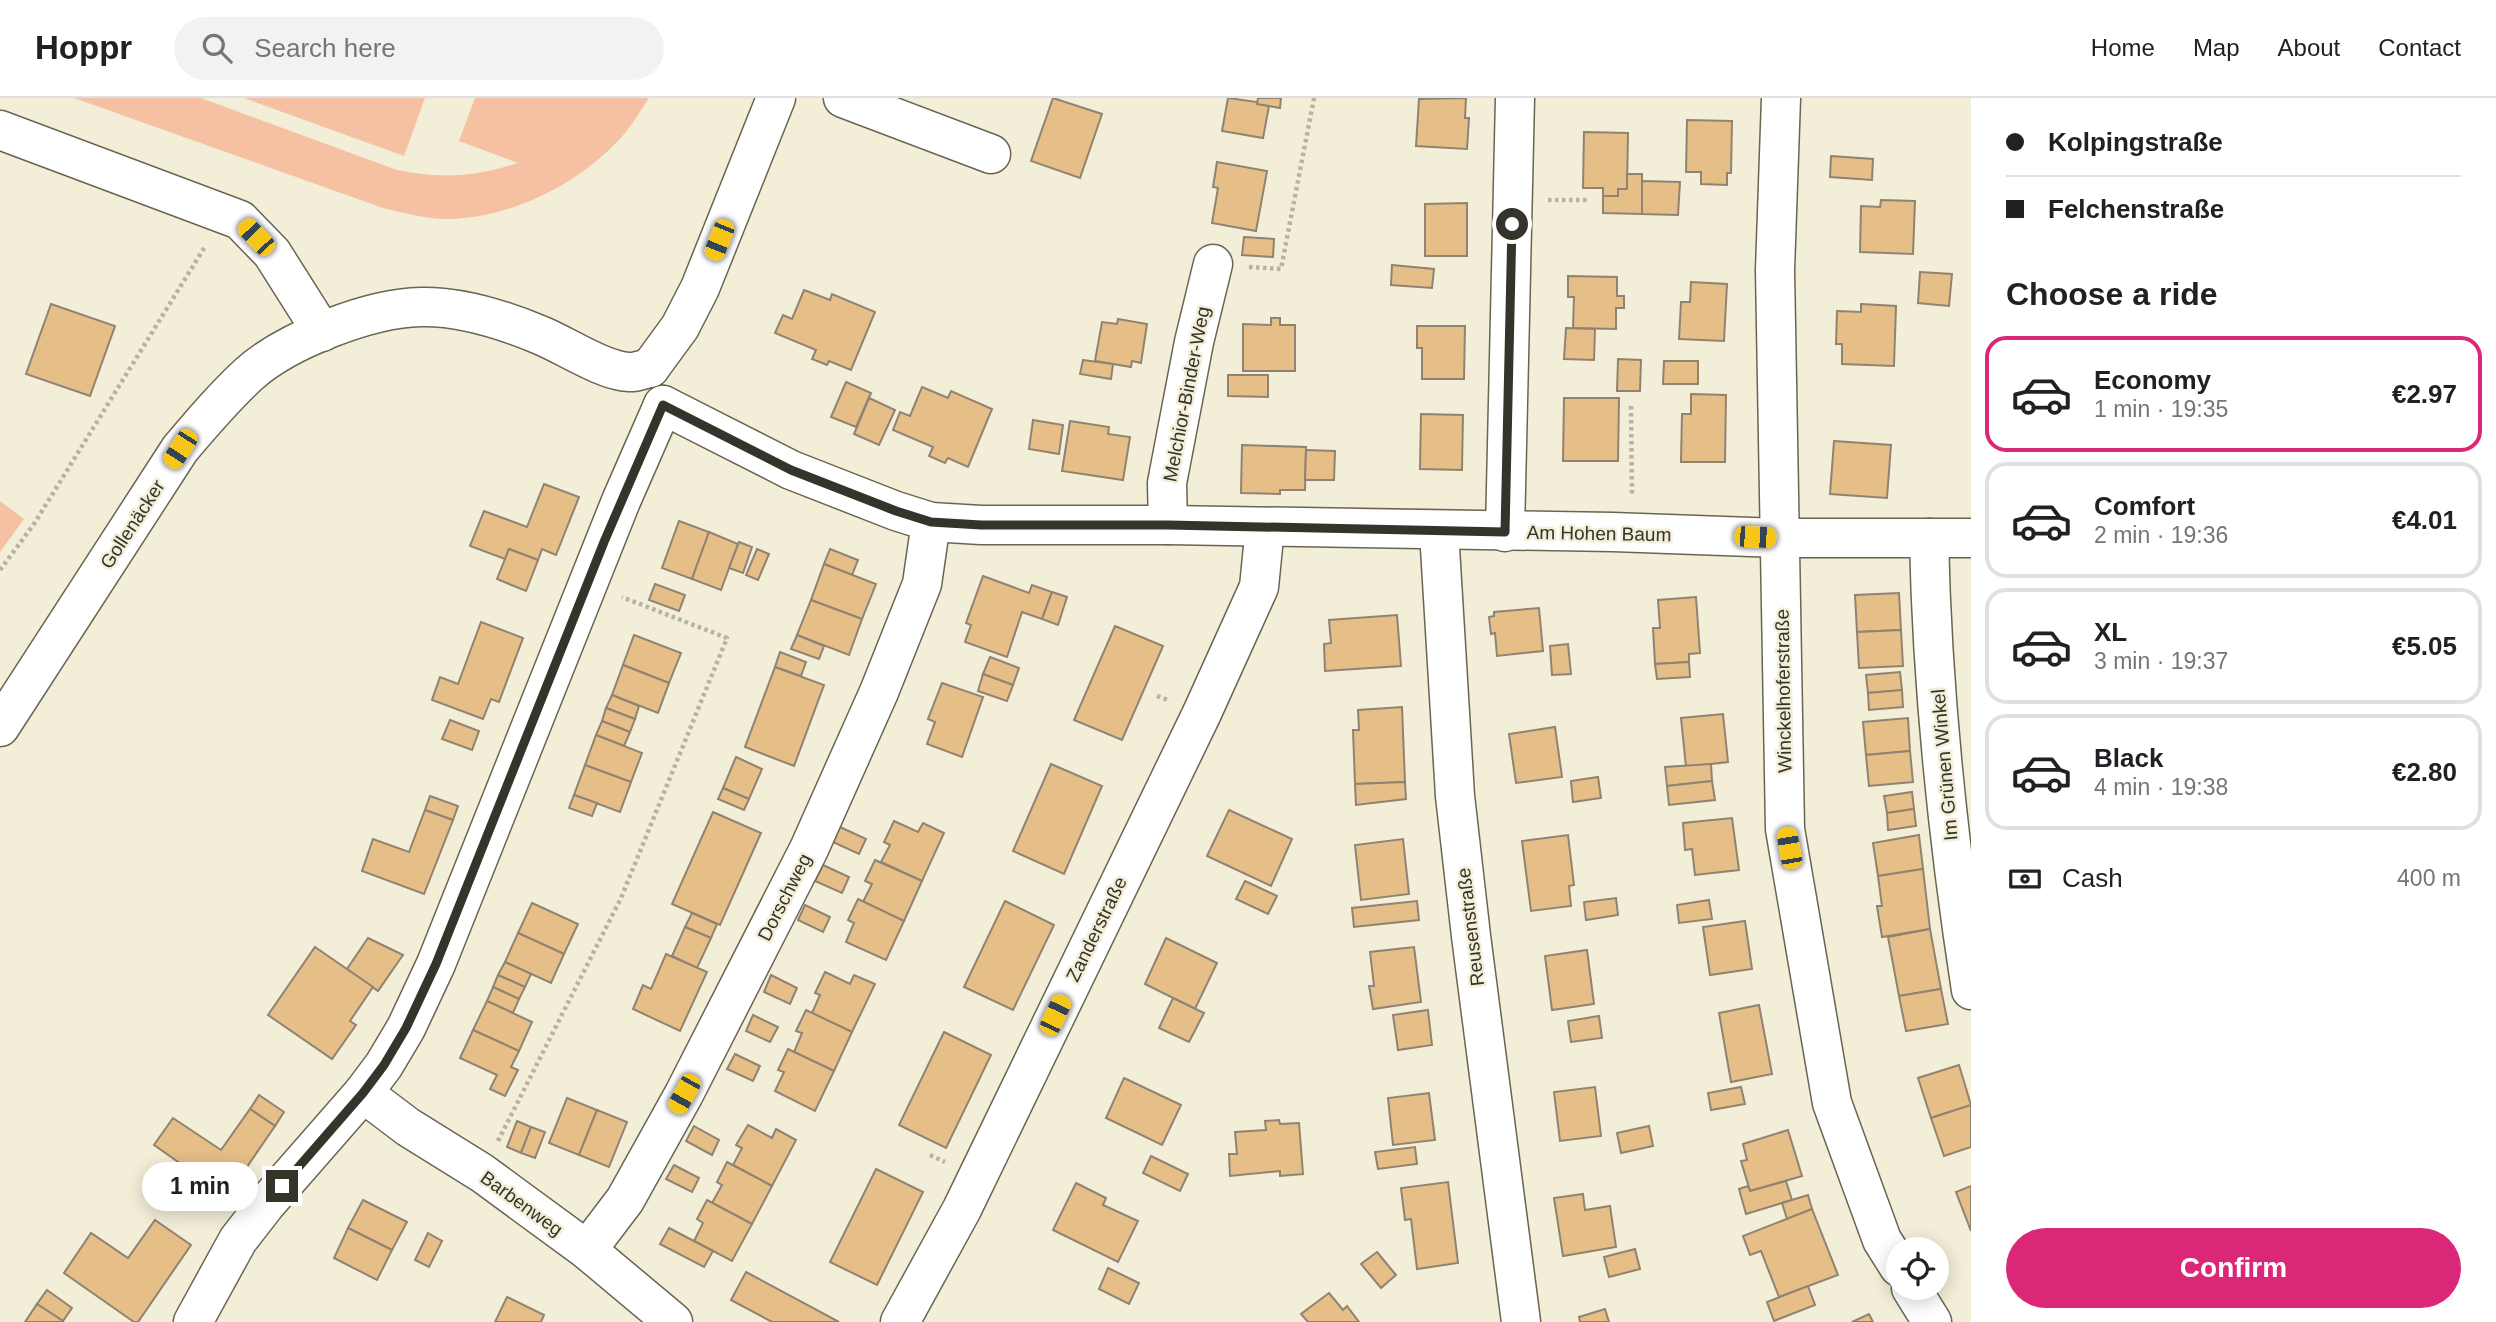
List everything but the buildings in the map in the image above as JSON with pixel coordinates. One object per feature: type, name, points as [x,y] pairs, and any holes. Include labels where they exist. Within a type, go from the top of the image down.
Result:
[{"type":"street","points":[[193,1322],[238,1240],[363,1093],[406,1028],[436,964],[621,501],[663,405],[650,368],[680,327],[700,288],[776,98]]},
{"type":"street","points":[[843,98],[991,154]]},
{"type":"street","points":[[1505,532],[1515,98]]},
{"type":"street","name":"Winckelhoferstraße","points":[[1780,98],[1775,270],[1785,829],[1832,1103],[1886,1246]]},
{"type":"street","points":[[0,130],[240,220],[272,253],[322,332]]},
{"type":"street","name":"Melchior-Binder-Weg","points":[[1168,525],[1167,483],[1192,349],[1213,264]]},
{"type":"street","name":"Gollenäcker","points":[[0,727],[180,449],[251,372],[285,350],[322,332],[383,312],[422,307],[456,310],[500,320],[614,369],[630,373],[650,368]]},
{"type":"street","name":"Am Hohen Baum","points":[[663,405],[791,470],[931,522],[981,525],[1632,532],[1779,538],[1971,538]]},
{"type":"street","name":"Dorschweg","points":[[587,1250],[625,1200],[671,1118],[809,849],[879,692],[922,584],[931,522]]},
{"type":"street","name":"Zanderstraße","points":[[900,1322],[962,1209],[1202,713],[1259,587],[1265,527]]},
{"type":"street","name":"Reusenstraße","points":[[1439,531],[1455,796],[1513,1320]]},
{"type":"street","name":"Im Grünen Winkel","points":[[1929,538],[1938,724],[1956,895],[1971,990]]},
{"type":"street","name":"Barbenweg","points":[[363,1093],[408,1127],[482,1173],[587,1250],[673,1322]]},
{"type":"street","points":[[1918,1300],[1932,1322]]},
{"type":"path","points":[[1281,269],[1314,98]]},
{"type":"path","points":[[0,570],[34,524],[225,214]]},
{"type":"path","points":[[1630,406],[1632,532]]},
{"type":"path","points":[[482,1173],[621,898],[727,638],[588,584]]},
{"type":"shaded area","points":[[74,98],[201,98],[397,170],[429,175],[458,175],[518,163],[459,141],[475,98],[649,98],[618,141],[601,157],[563,184],[542,196],[497,212],[442,219],[383,208]]},
{"type":"shaded area","points":[[244,98],[425,98],[404,156]]},
{"type":"shaded area","points":[[0,501],[24,519],[0,552]]},
{"type":"route","points":[[282,1186],[363,1093],[406,1028],[436,964],[604,542],[663,405],[791,470],[931,522],[981,525],[1168,525],[1505,532],[1512,224]]}]
